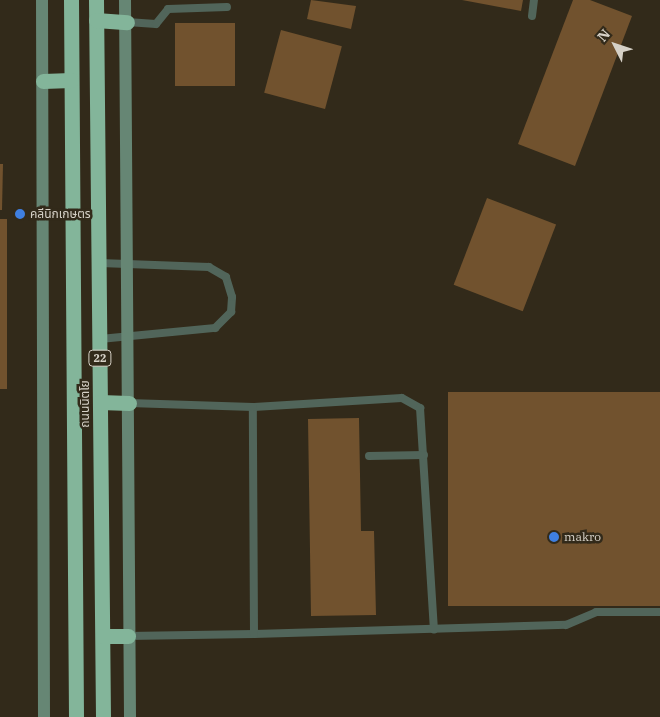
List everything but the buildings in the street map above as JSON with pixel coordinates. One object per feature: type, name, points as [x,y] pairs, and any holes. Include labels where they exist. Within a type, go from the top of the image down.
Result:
[{"type":"highway","name":"ถนนนิตโย","points":[[70,0],[76,717]]},
{"type":"highway","name":"ถนนนิตโย","points":[[96,0],[104,717]]},
{"type":"highway","points":[[96,20],[127,22]]},
{"type":"highway","points":[[43,81],[71,80]]},
{"type":"highway","points":[[100,402],[129,403]]},
{"type":"highway","points":[[103,636],[128,636]]},
{"type":"main road","points":[[42,0],[44,717]]},
{"type":"main road","points":[[125,0],[127,22],[130,262],[128,636],[130,717]]},
{"type":"lane","points":[[532,16],[534,0]]},
{"type":"lane","points":[[127,22],[156,24],[168,9],[228,7]]},
{"type":"lane","points":[[100,263],[130,262],[218,270],[230,285],[232,297],[231,312],[215,328],[129,338],[100,339]]},
{"type":"lane","points":[[129,403],[253,406],[412,401],[420,408],[434,630]]},
{"type":"lane","points":[[253,406],[254,634]]},
{"type":"lane","points":[[369,456],[424,454]]},
{"type":"lane","points":[[128,636],[434,630],[566,625],[596,612],[660,612]]},
{"type":"place","name":"คลีนิกเกษตร","points":[[20,214]]},
{"type":"place","name":"makro","points":[[554,537]]}]
